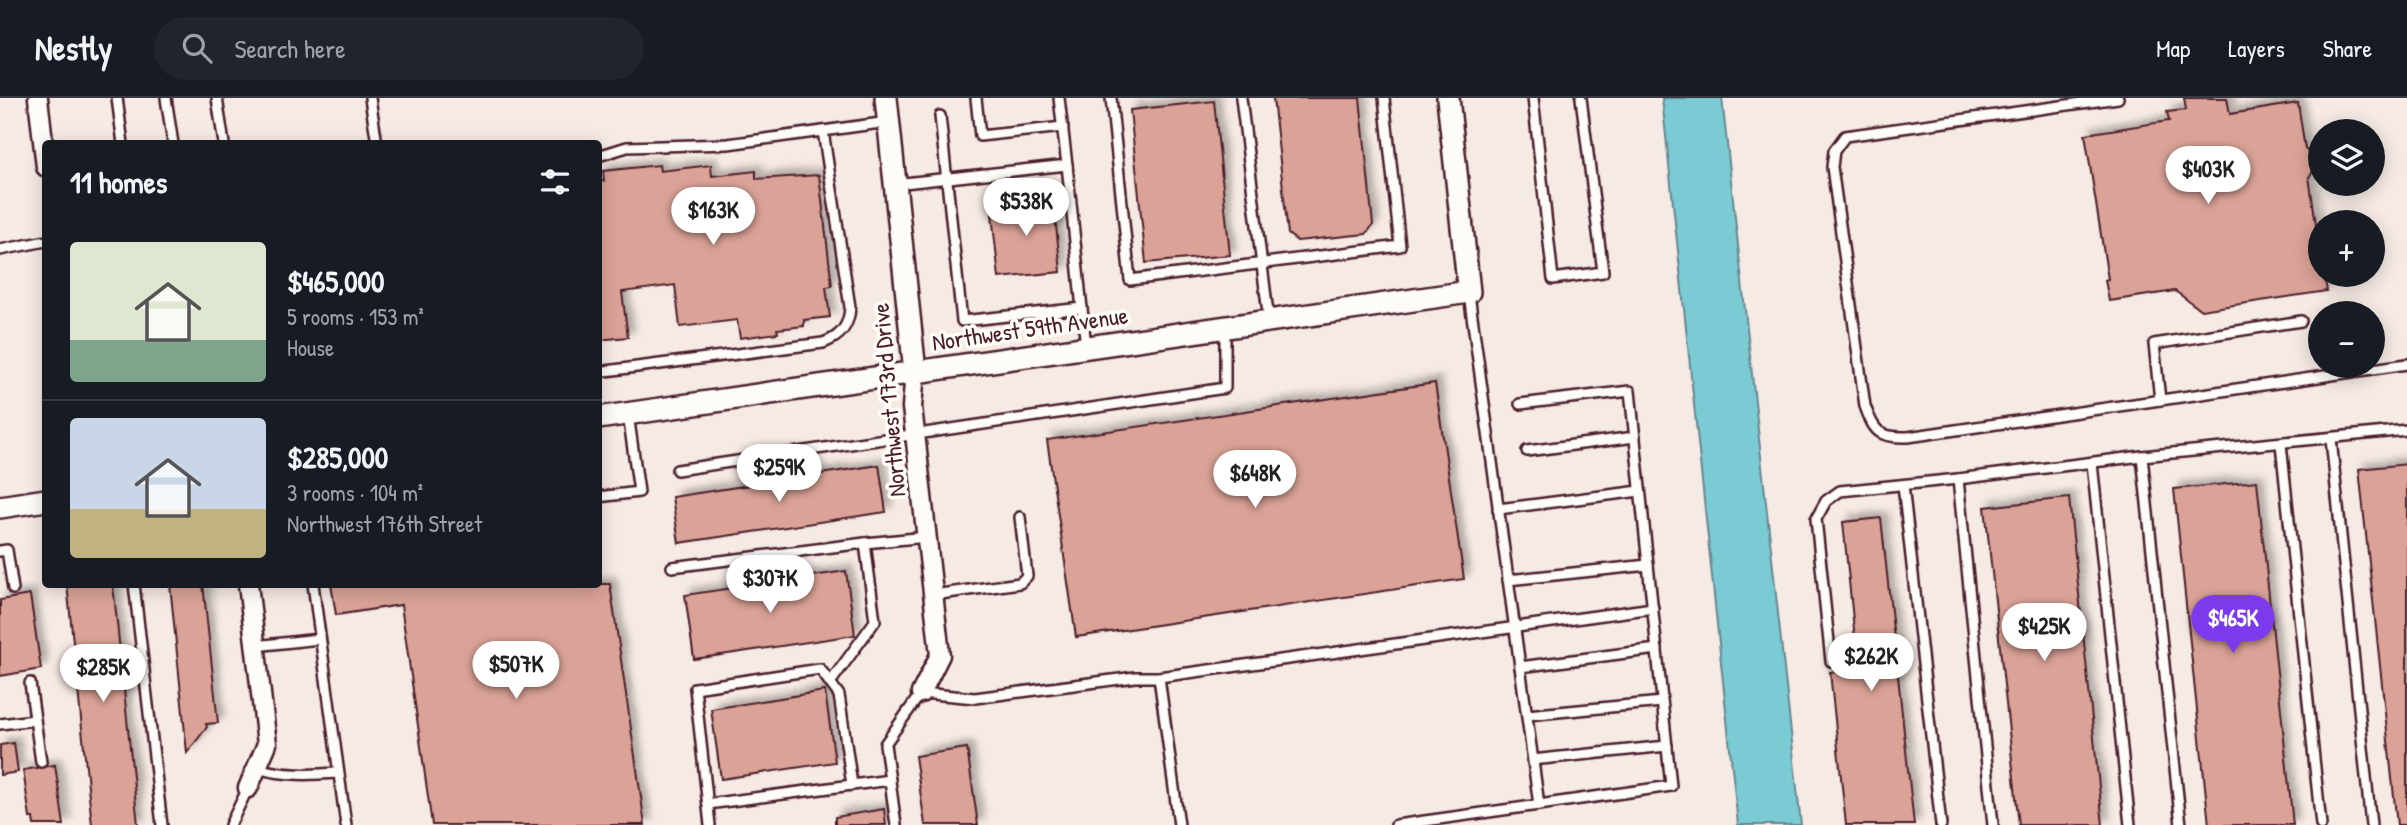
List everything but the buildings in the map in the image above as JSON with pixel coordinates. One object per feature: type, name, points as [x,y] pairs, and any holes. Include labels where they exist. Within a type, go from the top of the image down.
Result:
[{"type":"street","points":[[37,98],[42,140]]},
{"type":"street","name":"Northwest 173rd Drive","points":[[886,98],[915,372],[912,407],[940,656],[921,693]]},
{"type":"street","points":[[1448,98],[1469,292]]},
{"type":"street","name":"Northwest 59th Avenue","points":[[602,417],[1469,292]]},
{"type":"street","points":[[0,507],[42,501]]},
{"type":"street","points":[[248,788],[267,744],[249,588]]},
{"type":"lane","points":[[117,98],[122,140]]},
{"type":"lane","points":[[166,98],[172,140]]},
{"type":"lane","points":[[217,98],[223,140]]},
{"type":"lane","points":[[370,98],[376,140]]},
{"type":"lane","points":[[976,98],[980,136],[1063,127]]},
{"type":"lane","points":[[1059,98],[1086,347]]},
{"type":"lane","points":[[1111,98],[1130,280],[1400,246],[1384,98]]},
{"type":"lane","points":[[1241,98],[1269,321]]},
{"type":"lane","points":[[1533,98],[1553,279],[1603,272],[1581,98]]},
{"type":"lane","points":[[2118,98],[1845,136],[1834,151],[1832,167],[1865,406],[1872,427],[1888,438],[2407,364]]},
{"type":"lane","points":[[940,116],[962,321],[1082,307]]},
{"type":"lane","points":[[602,155],[627,147],[728,144],[889,121]]},
{"type":"lane","points":[[602,371],[823,343],[840,334],[846,326],[850,307],[823,131]]},
{"type":"lane","points":[[895,184],[1067,165]]},
{"type":"lane","points":[[0,250],[42,243]]},
{"type":"lane","points":[[1469,292],[1539,805]]},
{"type":"lane","points":[[2160,400],[2154,344],[2301,321]]},
{"type":"lane","points":[[677,470],[1226,388],[1225,327]]},
{"type":"lane","points":[[1396,825],[1671,786],[1630,391],[1520,404]]},
{"type":"lane","points":[[602,497],[639,492],[628,414]]},
{"type":"lane","points":[[1831,661],[1816,519],[1826,501],[1840,491],[2142,456],[2407,430]]},
{"type":"lane","points":[[1527,451],[1634,437]]},
{"type":"lane","points":[[2331,439],[2371,825]]},
{"type":"lane","points":[[2281,444],[2320,825]]},
{"type":"lane","points":[[2142,456],[2181,825]]},
{"type":"lane","points":[[2092,463],[2130,825]]},
{"type":"lane","points":[[1958,479],[1993,825]]},
{"type":"lane","points":[[1903,485],[1941,825]]},
{"type":"lane","points":[[1498,509],[1640,491]]},
{"type":"lane","points":[[933,595],[1020,583],[1027,576],[1020,517]]},
{"type":"lane","points":[[672,567],[927,537]]},
{"type":"lane","points":[[830,683],[875,621],[865,543]]},
{"type":"lane","points":[[0,551],[7,550],[13,589]]},
{"type":"lane","points":[[1508,580],[1648,565]]},
{"type":"lane","points":[[134,588],[162,825]]},
{"type":"lane","points":[[313,588],[346,825]]},
{"type":"lane","points":[[896,825],[885,744],[921,693],[975,698],[1135,677],[1159,677],[1653,608]]},
{"type":"lane","points":[[256,646],[319,639]]},
{"type":"lane","points":[[1520,667],[1657,649]]},
{"type":"lane","points":[[710,825],[695,688],[820,669],[839,695],[852,785]]},
{"type":"lane","points":[[1159,677],[1179,825]]},
{"type":"lane","points":[[30,683],[41,762]]},
{"type":"lane","points":[[1527,715],[1662,702]]},
{"type":"lane","points":[[0,724],[35,720]]},
{"type":"lane","points":[[1532,760],[1667,746]]},
{"type":"lane","points":[[257,768],[274,773],[301,775],[338,773]]},
{"type":"lane","points":[[708,804],[890,780]]},
{"type":"lane","points":[[230,825],[248,788]]},
{"type":"water","points":[[1662,98],[1722,98],[1801,825],[1738,825]]}]
